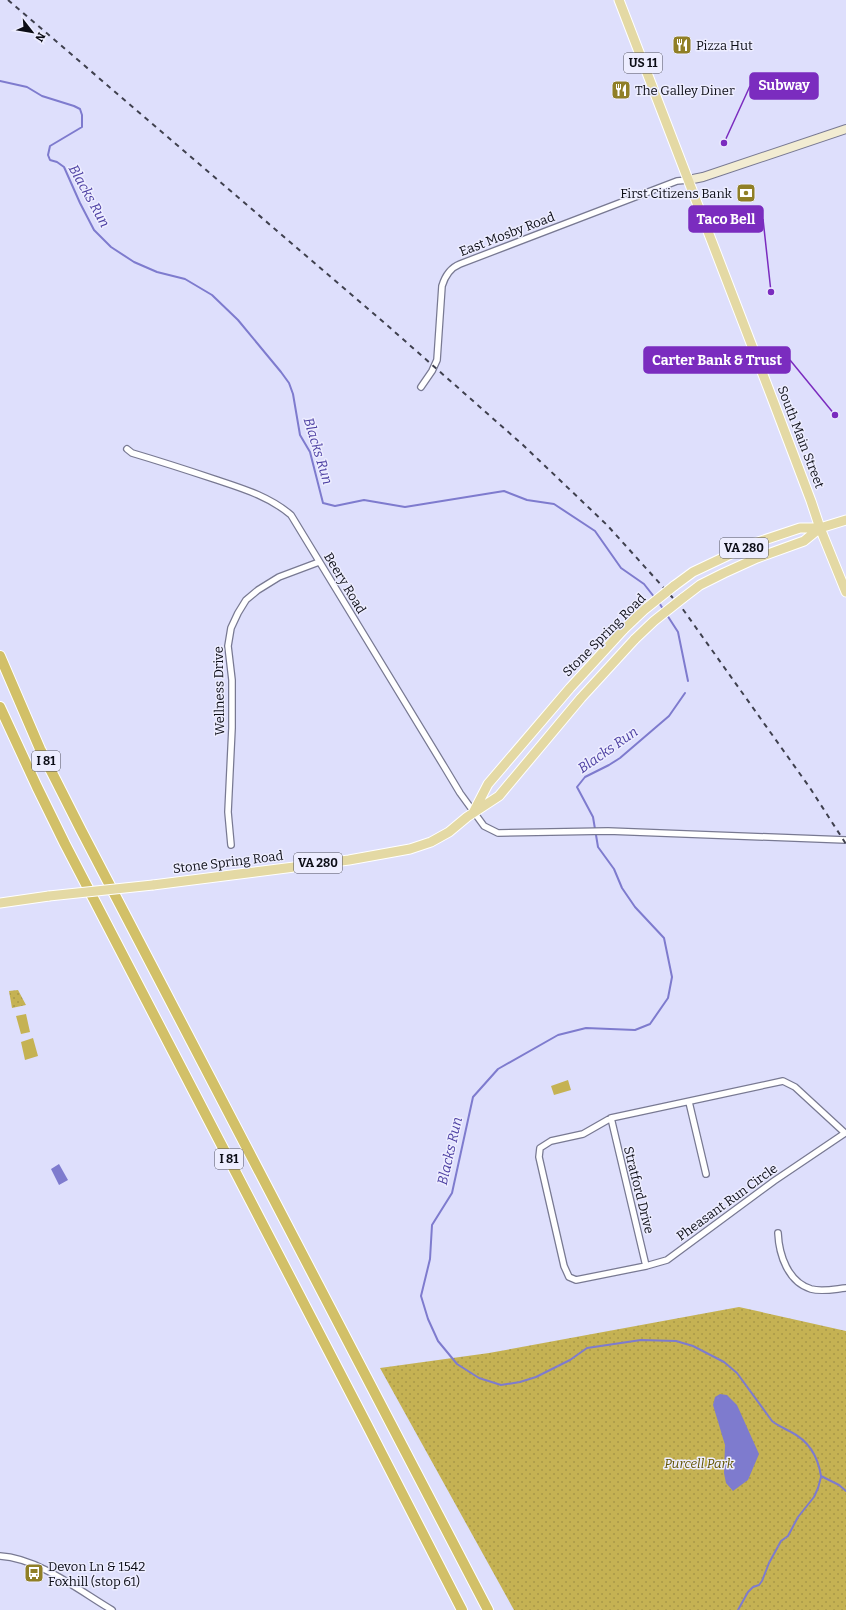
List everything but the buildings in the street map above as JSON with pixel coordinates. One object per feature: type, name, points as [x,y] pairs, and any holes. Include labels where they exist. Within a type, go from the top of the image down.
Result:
[{"type":"highway","name":"I 81","points":[[0,656],[40,749],[80,830],[413,1470],[488,1610]]},
{"type":"highway","name":"I 81","points":[[0,707],[33,780],[65,844],[462,1610]]},
{"type":"main road","name":"South Main Street","points":[[619,0],[820,528],[846,592]]},
{"type":"main road","points":[[688,180],[703,178],[846,129]]},
{"type":"main road","name":"Stone Spring Road","points":[[474,812],[488,784],[570,688],[624,629],[644,610],[674,586],[692,572],[752,544],[800,528],[820,528],[846,520]]},
{"type":"main road","name":"Stone Spring Road","points":[[0,903],[350,860],[410,849],[437,839],[498,796],[581,698],[654,621],[700,585],[758,558],[804,541],[820,528]]},
{"type":"street","name":"East Mosby Road","points":[[421,387],[434,366],[438,356],[442,286],[445,277],[452,269],[460,264],[677,181],[688,180]]},
{"type":"street","name":"Beery Road","points":[[127,449],[132,453],[244,489],[274,503],[294,518],[433,750],[474,812]]},
{"type":"street","name":"Wellness Drive","points":[[231,845],[228,812],[232,728],[232,680],[228,646],[231,628],[246,600],[258,590],[279,577],[319,562]]},
{"type":"street","points":[[474,812],[484,826],[498,833],[608,831],[846,840]]},
{"type":"street","name":"Pheasant Run Circle","points":[[784,1081],[795,1087],[846,1133],[774,1181],[667,1260],[646,1266],[576,1280],[569,1277],[564,1266],[539,1157],[540,1148],[551,1141],[583,1134],[611,1118],[689,1102],[784,1081]]},
{"type":"street","points":[[689,1102],[706,1174]]},
{"type":"street","name":"Stratford Drive","points":[[611,1118],[646,1266]]},
{"type":"street","points":[[778,1233],[779,1246],[784,1261],[789,1272],[798,1281],[813,1289],[826,1290],[846,1288]]},
{"type":"street","points":[[0,1556],[19,1559],[36,1565],[112,1610]]},
{"type":"green space","points":[[18,990],[26,1005],[12,1008],[9,991]]},
{"type":"green space","points":[[26,1014],[30,1032],[21,1034],[16,1016]]},
{"type":"green space","points":[[33,1038],[38,1056],[25,1060],[21,1042]]},
{"type":"green space","points":[[568,1080],[571,1090],[554,1095],[551,1086]]},
{"type":"green space","name":"Purcell Park","points":[[739,1307],[846,1331],[846,1610],[514,1610],[380,1368],[489,1353]]},
{"type":"shaded area","points":[[59,1164],[68,1180],[59,1185],[51,1169]]},
{"type":"shaded area","points":[[720,1394],[727,1395],[737,1405],[759,1454],[748,1480],[733,1491],[726,1483],[724,1473],[725,1445],[713,1405],[715,1397]]},
{"type":"waterway","name":"Blacks Run","points":[[0,81],[27,87],[42,96],[80,109],[82,115],[82,127],[50,146],[48,155],[50,160],[57,162],[64,167],[94,230],[111,247],[134,262],[157,272],[185,279],[212,295],[238,320],[281,372],[289,383],[293,394],[300,435],[310,452],[323,503],[335,506],[364,500],[405,507],[504,491],[527,500],[554,504],[595,531],[621,568],[644,584],[655,598]]},
{"type":"waterway","name":"Blacks Run","points":[[658,601],[663,609]]},
{"type":"waterway","name":"Blacks Run","points":[[667,615],[678,632],[688,681]]},
{"type":"waterway","name":"Blacks Run","points":[[685,693],[669,716],[620,758],[585,777],[577,787],[593,817],[598,847],[614,869],[622,888],[635,907],[664,938],[672,977],[668,998],[650,1024],[635,1030],[586,1028],[558,1035],[498,1069],[473,1097],[452,1193],[432,1225],[430,1259],[421,1296],[428,1319],[438,1341],[457,1364],[479,1378],[501,1385],[520,1382],[536,1377],[570,1360],[587,1348],[641,1340],[676,1341],[693,1346],[724,1362],[737,1373],[772,1421],[797,1436],[808,1445],[818,1462],[821,1476],[839,1485],[846,1491]]},
{"type":"waterway","points":[[738,1610],[748,1592],[753,1587],[759,1585],[762,1581],[769,1563],[781,1541],[788,1536],[798,1517],[814,1497],[821,1477]]},
{"type":"railway","points":[[8,0],[388,326],[523,445],[607,525],[682,608],[810,788],[846,844]]},
{"type":"place","name":"Pizza Hut","points":[[682,45]]},
{"type":"place","name":"The Galley Diner","points":[[621,90]]},
{"type":"place","name":"Subway","points":[[724,143]]},
{"type":"place","name":"First Citizens Bank","points":[[746,193]]},
{"type":"place","name":"Taco Bell","points":[[771,292]]},
{"type":"place","name":"Carter Bank & Trust","points":[[835,415]]},
{"type":"place","name":"Devon Ln & 1542 Foxhill (stop 61)","points":[[34,1573]]}]
